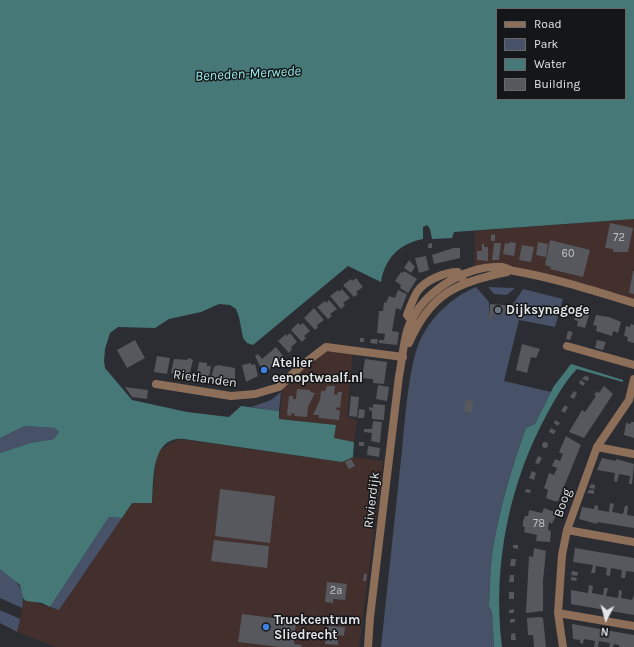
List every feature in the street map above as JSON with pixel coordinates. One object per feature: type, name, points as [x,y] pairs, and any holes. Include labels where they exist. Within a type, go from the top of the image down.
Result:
[{"type":"street","name":"Rivierdijk","points":[[368,647],[370,617],[399,376],[403,357],[414,323],[463,279],[514,270],[532,273],[634,304]]},
{"type":"street","name":"Rivierdijk","points":[[414,323],[407,315],[417,292],[424,285],[449,272],[458,272],[463,279]]},
{"type":"street","points":[[567,346],[634,365]]},
{"type":"street","name":"Rietlanden","points":[[156,384],[231,396],[245,396],[279,387],[301,366],[326,347],[403,357]]},
{"type":"street","name":"Boog","points":[[563,647],[558,613],[562,555],[567,530],[597,448],[629,400],[634,379]]},
{"type":"street","points":[[597,448],[634,454]]},
{"type":"street","points":[[567,530],[634,542]]},
{"type":"street","points":[[558,613],[634,626]]},
{"type":"shaded area","points":[[634,219],[634,301],[502,264],[474,267],[475,231]]},
{"type":"shaded area","points":[[323,352],[353,352],[347,417],[357,420],[354,442],[334,438],[336,425],[279,419],[283,385]]},
{"type":"shaded area","points":[[179,439],[342,462],[353,457],[383,461],[359,647],[56,647],[17,632],[24,599],[59,610],[132,503],[152,503],[156,459],[161,449]]},
{"type":"green space","points":[[476,287],[489,302],[489,319],[492,319],[493,314],[503,314],[512,306],[523,289],[563,299],[555,327],[519,320],[504,381],[551,392],[535,424],[526,428],[511,472],[499,517],[492,555],[489,606],[492,613],[494,647],[381,647],[407,398],[414,359],[421,338],[433,319],[457,297]]},
{"type":"green space","points":[[488,287],[515,288],[507,295],[494,294]]},
{"type":"green space","points":[[281,392],[279,411],[251,407],[271,400]]},
{"type":"green space","points":[[25,426],[55,428],[58,429],[59,433],[54,439],[30,443],[0,453],[0,438]]},
{"type":"green space","points":[[109,517],[122,518],[59,610],[50,607]]},
{"type":"green space","points":[[0,569],[15,581],[21,590],[23,595],[22,608],[0,598]]},
{"type":"green space","points":[[0,610],[20,619],[17,632],[0,623]]},
{"type":"water","name":"Beneden-Merwede","points":[[0,0],[634,0],[634,219],[454,232],[452,238],[432,239],[430,229],[427,225],[423,227],[423,239],[407,244],[394,253],[386,266],[381,282],[348,266],[253,345],[247,343],[243,338],[236,309],[230,305],[219,304],[201,312],[169,319],[155,328],[118,327],[110,333],[105,349],[105,368],[132,400],[187,412],[229,417],[241,406],[279,411],[279,419],[336,425],[334,438],[354,442],[353,457],[342,462],[184,439],[173,440],[165,445],[159,452],[154,472],[152,503],[132,503],[122,518],[109,517],[50,607],[42,603],[26,601],[23,598],[20,585],[0,569],[0,453],[30,443],[54,439],[59,432],[55,428],[25,426],[0,438]]},
{"type":"water","points":[[571,364],[623,380],[623,382],[577,369],[558,395],[534,439],[514,496],[507,526],[499,586],[502,647],[494,647],[492,613],[489,606],[491,562],[499,517],[507,487],[526,428],[535,424],[554,386]]},
{"type":"building","points":[[610,223],[633,228],[628,252],[613,252],[613,249],[605,248]]},
{"type":"building","points":[[495,234],[495,241],[491,241],[491,235]]},
{"type":"building","points":[[550,240],[590,250],[583,277],[550,269],[551,267],[545,265]]},
{"type":"building","points":[[509,242],[516,243],[514,256],[503,254],[505,243],[509,244]]},
{"type":"building","points":[[538,242],[548,244],[546,257],[536,255]]},
{"type":"building","points":[[432,243],[432,248],[428,248],[428,244]]},
{"type":"building","points":[[494,243],[501,243],[499,260],[492,260]]},
{"type":"building","points":[[482,244],[484,244],[484,247],[488,247],[488,261],[477,260],[477,251],[482,251]]},
{"type":"building","points":[[522,245],[534,247],[531,262],[519,260]]},
{"type":"building","points":[[453,248],[460,248],[460,258],[434,264],[432,255]]},
{"type":"building","points":[[426,256],[429,270],[419,273],[415,258]]},
{"type":"building","points":[[409,260],[415,267],[411,273],[404,268]]},
{"type":"building","points":[[404,271],[417,279],[408,293],[400,288],[401,285],[395,281],[401,272],[403,273]]},
{"type":"building","points":[[634,271],[634,294],[629,293]]},
{"type":"building","points":[[356,278],[363,287],[356,292],[358,294],[354,297],[343,285],[351,279],[352,281]]},
{"type":"building","points":[[342,289],[350,298],[343,303],[345,305],[341,309],[330,296]]},
{"type":"building","points":[[398,290],[407,294],[401,310],[396,308],[392,331],[399,332],[397,345],[379,343],[379,340],[384,340],[385,334],[377,333],[379,311],[383,311],[384,302],[386,303],[389,296],[395,298]]},
{"type":"building","points":[[329,300],[337,309],[330,314],[332,316],[328,319],[317,307]]},
{"type":"building","name":"Dijksynagoge","points":[[490,304],[512,306],[503,314],[493,314],[492,319],[489,319]]},
{"type":"building","points":[[314,308],[324,320],[317,325],[318,327],[315,330],[304,318]]},
{"type":"building","points":[[582,309],[590,312],[585,328],[577,326],[578,321],[574,320],[577,311],[581,312]]},
{"type":"building","points":[[596,315],[609,317],[621,322],[618,333],[613,331],[612,336],[596,331],[597,326],[593,325]]},
{"type":"building","points":[[298,323],[300,325],[303,323],[310,331],[304,336],[306,338],[302,342],[291,330]]},
{"type":"building","points":[[631,324],[634,325],[634,343],[627,341],[628,337],[624,336],[626,326],[630,327]]},
{"type":"building","points":[[568,331],[573,332],[570,340],[566,339]]},
{"type":"building","points":[[290,333],[297,342],[291,347],[292,349],[289,353],[278,341],[286,334],[287,336]]},
{"type":"building","points":[[360,338],[364,338],[364,342],[360,342]]},
{"type":"building","points":[[371,339],[378,339],[377,344],[370,343]]},
{"type":"building","points":[[135,340],[145,358],[127,368],[117,350]]},
{"type":"building","points":[[597,340],[606,342],[603,350],[595,348]]},
{"type":"building","points":[[522,344],[540,349],[536,358],[531,357],[527,373],[516,370]]},
{"type":"building","points":[[276,347],[284,357],[264,374],[255,356],[258,354],[262,359]]},
{"type":"building","points":[[157,356],[170,358],[167,374],[154,372]]},
{"type":"building","points":[[189,358],[193,360],[189,376],[182,374],[181,377],[176,376],[177,373],[171,373],[174,359],[187,360]]},
{"type":"building","points":[[365,359],[387,362],[384,384],[373,383],[373,379],[362,378]]},
{"type":"building","points":[[199,362],[207,363],[207,366],[211,366],[209,379],[201,377],[201,380],[196,379]]},
{"type":"building","points":[[251,363],[251,365],[255,364],[258,376],[246,382],[242,365]]},
{"type":"building","points":[[218,365],[235,368],[235,380],[223,380],[223,382],[218,383],[218,379],[211,378],[214,367]]},
{"type":"building","points":[[585,376],[589,377],[588,381],[582,379]]},
{"type":"building","points":[[581,380],[585,383],[583,386],[579,383]]},
{"type":"building","points":[[378,385],[389,387],[387,401],[376,399]]},
{"type":"building","points":[[327,386],[335,386],[334,394],[337,395],[338,392],[342,392],[340,408],[337,407],[336,410],[340,410],[339,420],[319,418],[319,415],[313,415],[320,400],[321,391],[325,391]]},
{"type":"building","points":[[604,386],[613,394],[584,438],[569,432],[582,410],[585,412],[596,396],[594,395],[597,391],[599,393]]},
{"type":"building","points":[[125,387],[148,390],[147,399],[132,397]]},
{"type":"building","points":[[297,389],[310,390],[310,392],[315,393],[308,407],[307,417],[294,416],[295,414],[291,413],[291,416],[287,415],[289,396],[293,396],[293,399],[296,399]]},
{"type":"building","points":[[574,391],[577,393],[574,399],[570,397]]},
{"type":"building","points":[[351,396],[359,397],[357,417],[349,416]]},
{"type":"building","points":[[465,400],[473,401],[472,413],[464,412]]},
{"type":"building","points":[[373,404],[385,405],[384,420],[372,419],[372,411],[369,410],[369,407],[373,408]]},
{"type":"building","points":[[565,405],[568,407],[565,413],[561,411]]},
{"type":"building","points":[[359,409],[365,410],[364,418],[358,418]]},
{"type":"building","points":[[555,420],[560,423],[558,426],[554,423]]},
{"type":"building","points":[[373,421],[382,422],[380,443],[371,441],[372,433],[364,432],[364,429],[372,429]]},
{"type":"building","points":[[631,422],[634,422],[634,438],[624,435],[626,423],[631,424]]},
{"type":"building","points":[[551,428],[556,431],[554,434],[549,432]]},
{"type":"building","points":[[566,436],[581,445],[558,501],[554,501],[546,498],[548,490],[544,488],[549,473],[554,475],[557,468],[552,466],[555,459],[560,461],[563,454],[559,452]]},
{"type":"building","points":[[359,442],[364,442],[364,446],[359,446]]},
{"type":"building","points":[[545,442],[548,445],[545,448],[542,445]]},
{"type":"building","points":[[368,446],[380,448],[379,457],[367,455]]},
{"type":"building","points":[[538,456],[542,458],[539,464],[535,463]]},
{"type":"building","points":[[602,458],[616,461],[616,459],[634,464],[632,484],[629,484],[630,476],[619,474],[617,482],[614,481],[615,473],[597,470]]},
{"type":"building","points":[[351,459],[355,466],[349,469],[345,462]]},
{"type":"building","points":[[532,471],[536,473],[534,480],[529,478]]},
{"type":"building","points":[[591,484],[595,485],[595,489],[589,488]]},
{"type":"building","points":[[220,489],[275,496],[270,543],[215,536]]},
{"type":"building","points":[[526,489],[531,490],[530,493],[525,492]]},
{"type":"building","points":[[589,490],[594,490],[594,494],[587,493]]},
{"type":"building","points":[[610,503],[614,504],[612,512],[623,514],[625,506],[628,506],[627,515],[634,516],[634,528],[597,522],[597,524],[579,519],[582,507],[594,509],[595,505],[598,506],[598,510],[609,512]]},
{"type":"building","points":[[544,508],[557,513],[552,524],[549,522],[548,530],[551,531],[550,542],[536,541],[537,535],[524,532],[525,527],[523,527],[523,521],[525,516],[528,516],[529,510],[542,513]]},
{"type":"building","points":[[214,540],[269,546],[267,568],[211,561]]},
{"type":"building","points":[[513,545],[518,545],[518,549],[513,548]]},
{"type":"building","points":[[534,548],[546,551],[543,581],[543,611],[526,613],[529,556],[533,557]]},
{"type":"building","points":[[575,548],[634,558],[634,572],[626,571],[625,578],[621,578],[622,570],[611,568],[610,576],[606,575],[607,568],[596,566],[595,573],[591,573],[593,565],[573,562]]},
{"type":"building","points":[[511,559],[516,559],[515,566],[510,566]]},
{"type":"building","points":[[572,571],[578,572],[577,576],[571,575]]},
{"type":"building","points":[[364,574],[367,574],[366,581],[363,581]]},
{"type":"building","points":[[510,575],[514,575],[514,582],[509,582]]},
{"type":"building","points":[[571,577],[577,578],[576,581],[571,580]]},
{"type":"building","points":[[327,582],[347,584],[345,600],[333,599],[333,603],[325,602]]},
{"type":"building","points":[[589,585],[593,586],[592,593],[603,595],[604,588],[608,588],[606,596],[618,598],[619,590],[622,591],[621,598],[632,600],[634,595],[634,615],[571,604],[571,590],[588,593]]},
{"type":"building","points":[[509,592],[514,592],[514,599],[509,599]]},
{"type":"building","points":[[514,609],[514,613],[509,613],[509,610]]},
{"type":"building","points":[[242,614],[296,621],[294,644],[302,645],[301,647],[280,647],[238,642]]},
{"type":"building","points":[[527,618],[543,618],[546,647],[534,647],[533,635],[528,635]]},
{"type":"building","points":[[510,619],[515,619],[515,622],[510,623]]},
{"type":"building","points":[[572,624],[634,635],[634,647],[619,647],[619,645],[614,644],[613,647],[609,647],[610,643],[599,641],[598,647],[594,647],[595,641],[584,639],[583,644],[580,643],[580,640],[573,639]]},
{"type":"building","points":[[327,626],[345,627],[344,636],[338,635],[338,645],[325,644]]},
{"type":"building","points":[[515,633],[516,640],[511,640],[511,634]]},
{"type":"place","name":"Dijksynagoge","points":[[498,310]]},
{"type":"place","name":"Atelier eenoptwaalf.nl","points":[[264,370]]},
{"type":"place","name":"Truckcentrum Sliedrecht","points":[[266,627]]}]
